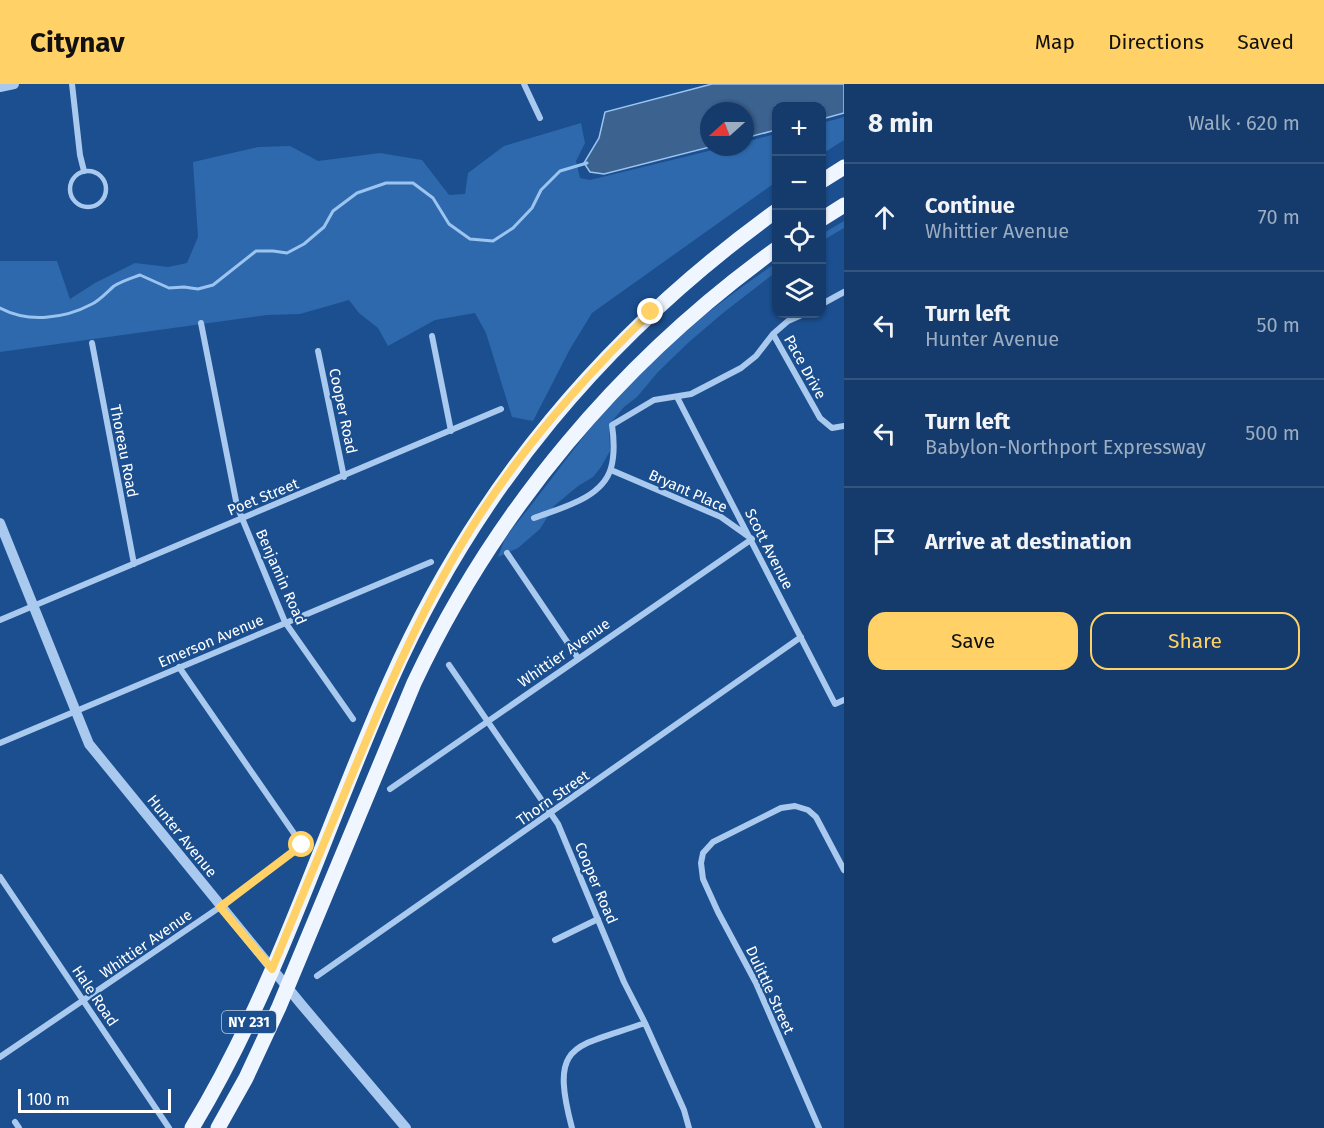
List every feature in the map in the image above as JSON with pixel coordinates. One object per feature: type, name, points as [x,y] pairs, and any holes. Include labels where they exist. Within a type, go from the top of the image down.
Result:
[{"type":"main road","points":[[826,178],[844,167]]},
{"type":"main road","points":[[826,216],[844,205]]},
{"type":"main road","name":"NY 231","points":[[192,1128],[235,1051],[272,969],[391,680],[442,578],[485,508],[554,416],[610,353],[651,312],[694,275],[772,215]]},
{"type":"main road","name":"NY 231","points":[[218,1128],[246,1078],[287,987],[414,683],[452,607],[497,534],[553,459],[628,375],[711,299],[772,253]]},
{"type":"street","points":[[0,87],[14,84]]},
{"type":"street","points":[[72,84],[84,171]]},
{"type":"street","points":[[524,84],[540,118]]},
{"type":"street","points":[[826,302],[844,292]]},
{"type":"street","points":[[534,518],[573,504],[602,484],[611,470],[614,453],[612,425],[654,400],[691,394],[741,368],[756,356],[773,334],[795,318]]},
{"type":"street","name":"Benjamin Road","points":[[201,323],[237,506],[285,622],[353,719]]},
{"type":"street","name":"Pace Drive","points":[[773,334],[820,418],[832,428],[844,426]]},
{"type":"street","points":[[432,336],[451,431]]},
{"type":"street","name":"Thoreau Road","points":[[92,343],[134,564]]},
{"type":"street","name":"Cooper Road","points":[[318,351],[344,477]]},
{"type":"street","name":"Scott Avenue","points":[[677,397],[835,704],[844,700]]},
{"type":"street","name":"Poet Street","points":[[0,620],[501,409]]},
{"type":"street","name":"Bryant Place","points":[[611,470],[720,517],[752,539]]},
{"type":"street","name":"Hunter Avenue","points":[[0,523],[89,744],[220,907],[406,1128]]},
{"type":"street","name":"Whittier Avenue","points":[[390,789],[752,539]]},
{"type":"street","points":[[507,553],[578,658]]},
{"type":"street","name":"Emerson Avenue","points":[[0,743],[431,561]]},
{"type":"street","name":"Thorn Street","points":[[317,976],[801,638]]},
{"type":"street","name":"Cooper Road","points":[[449,665],[552,813],[624,982],[684,1110],[689,1128]]},
{"type":"street","name":"Whittier Avenue","points":[[0,1057],[220,907],[302,845],[179,667]]},
{"type":"street","name":"Dulittle Street","points":[[819,1128],[756,983],[714,903],[704,879],[701,863],[706,848],[717,840],[781,808],[790,806],[804,808],[816,817],[844,870]]},
{"type":"street","name":"Hale Road","points":[[0,877],[170,1128]]},
{"type":"street","points":[[555,940],[598,920]]},
{"type":"street","points":[[572,1128],[564,1077],[565,1063],[570,1053],[585,1043],[645,1023]]},
{"type":"lane","points":[[84,171],[96,173],[104,182],[105,194],[102,199],[87,207],[76,203],[70,193],[74,177],[84,171]]},
{"type":"shaded area","points":[[712,84],[844,84],[844,113],[826,118],[826,102],[772,102],[772,131],[754,136],[754,102],[700,102],[700,150],[604,174],[590,172],[584,163],[599,138],[605,112]]},
{"type":"shaded area","points":[[844,117],[844,140],[826,151],[826,122]]},
{"type":"shaded area","points":[[581,123],[585,143],[576,161],[580,178],[590,180],[700,153],[700,156],[754,156],[754,140],[772,135],[772,185],[592,313],[570,349],[533,421],[512,417],[486,333],[475,313],[435,320],[388,346],[378,328],[359,313],[349,300],[300,314],[267,315],[0,352],[0,261],[57,261],[70,299],[95,283],[135,263],[168,267],[187,263],[198,237],[193,162],[258,147],[290,146],[318,161],[380,153],[422,160],[449,195],[465,194],[468,173],[504,146]]},
{"type":"shaded area","points":[[844,221],[844,228],[826,239],[826,232]]},
{"type":"shaded area","points":[[772,266],[772,275],[689,342],[658,372],[637,397],[624,407],[609,425],[610,451],[593,477],[554,506],[540,529],[518,548],[498,557],[512,529],[613,401],[670,344]]},
{"type":"waterway","points":[[0,308],[22,316],[58,316],[81,309],[101,298],[117,284],[140,275],[169,288],[198,289],[213,285],[256,251],[287,253],[304,244],[324,227],[333,211],[357,193],[386,183],[413,183],[433,198],[449,224],[470,239],[493,241],[513,228],[532,208],[541,190],[560,171],[587,163]]},
{"type":"route","points":[[302,845],[220,907],[272,969],[391,680],[456,554],[502,482],[536,438],[572,394],[651,312]]}]
